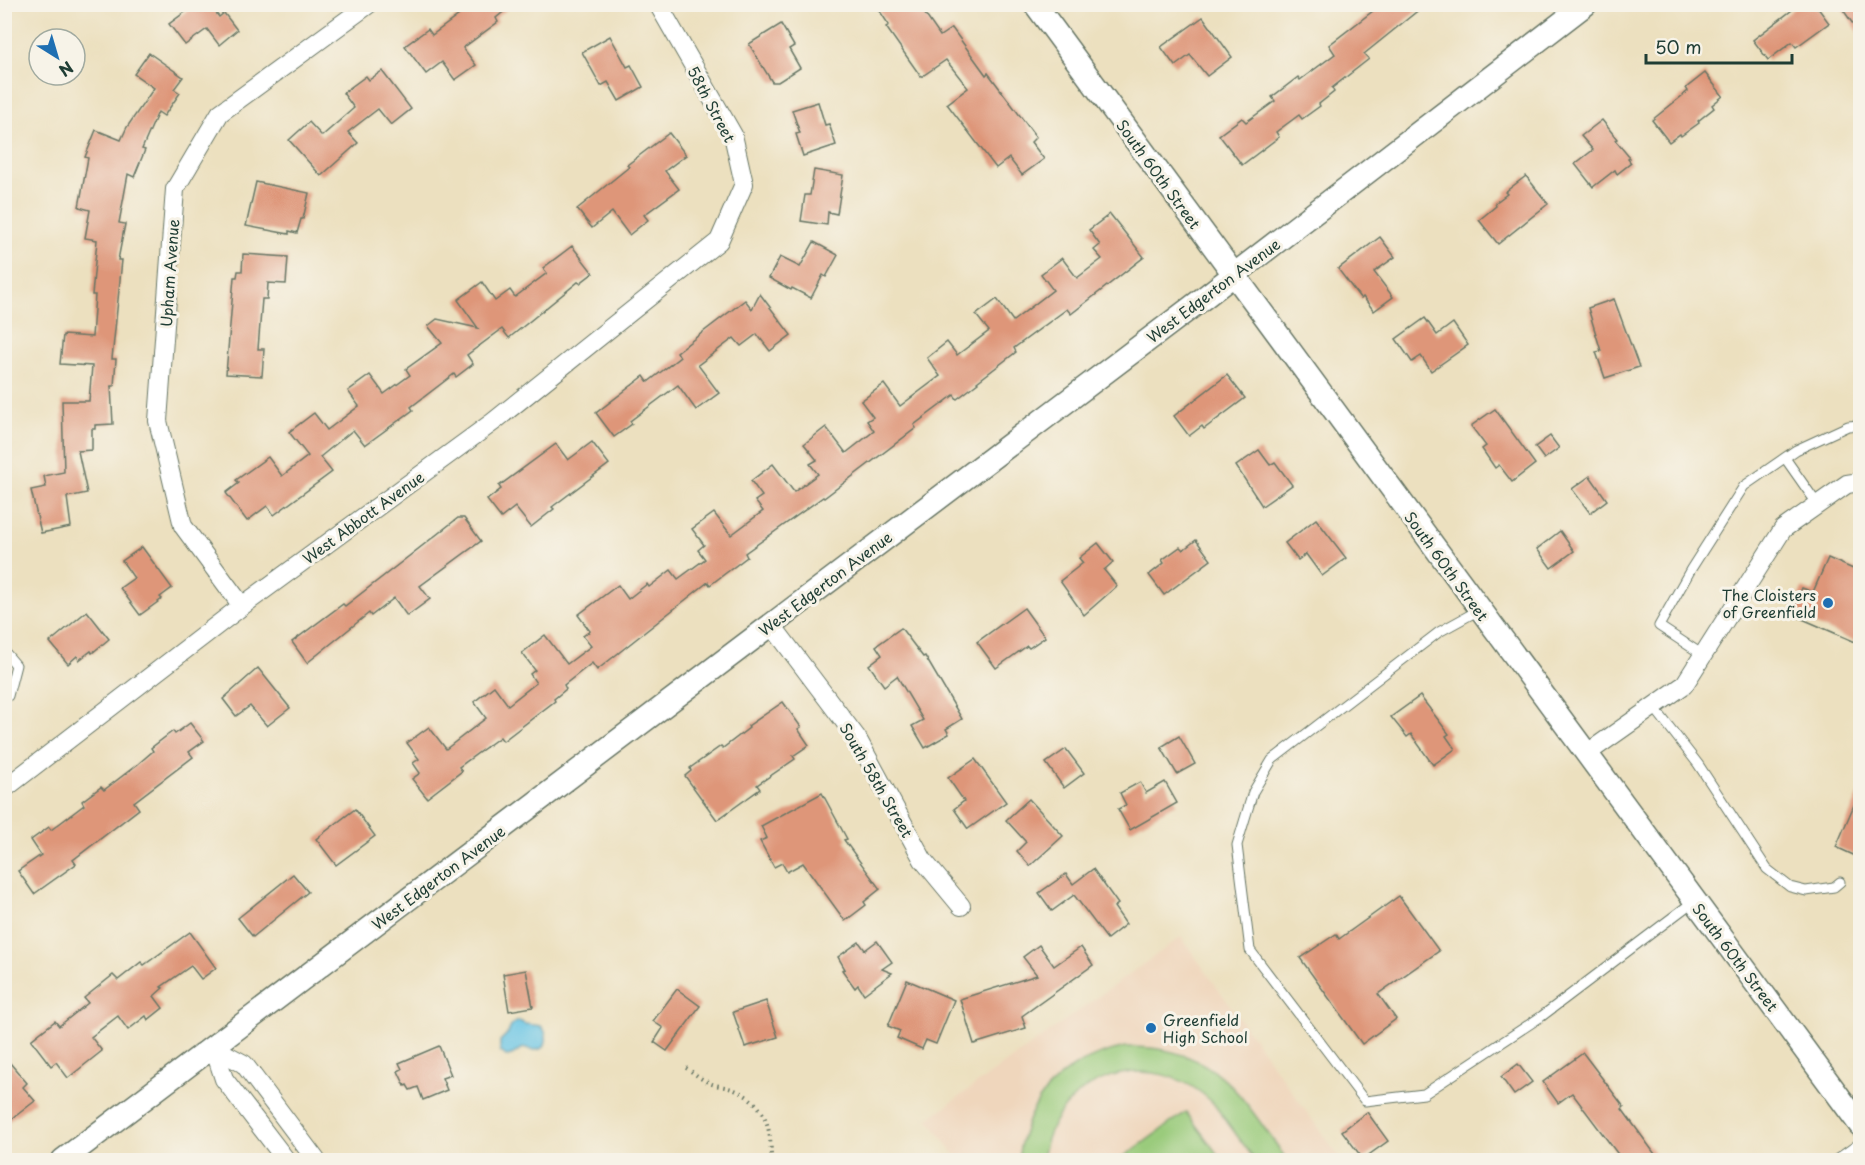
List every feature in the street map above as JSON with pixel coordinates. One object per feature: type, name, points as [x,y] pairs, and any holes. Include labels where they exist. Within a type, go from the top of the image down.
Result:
[{"type":"street","name":"Upham Avenue","points":[[242,606],[183,526],[158,421],[175,189],[220,113],[369,4]]},
{"type":"street","name":"58th Street","points":[[658,4],[733,135],[744,184],[719,241]]},
{"type":"street","name":"South 60th Street","points":[[1035,4],[1860,1125]]},
{"type":"street","name":"West Edgerton Avenue","points":[[63,1161],[1233,275],[1586,4]]},
{"type":"street","name":"West Abbott Avenue","points":[[4,789],[242,606],[493,422],[719,241]]},
{"type":"street","points":[[1586,754],[1684,685],[1783,529],[1847,484],[1860,482]]},
{"type":"street","name":"South 58th Street","points":[[771,624],[856,738],[922,860],[961,906]]},
{"type":"street","points":[[214,1048],[224,1079],[286,1161]]},
{"type":"street","points":[[214,1048],[244,1064],[316,1161]]},
{"type":"lane","points":[[1702,655],[1659,626],[1691,569],[1744,486],[1796,450],[1848,426],[1860,425]]},
{"type":"lane","points":[[1785,458],[1818,505]]},
{"type":"lane","points":[[1479,610],[1439,632],[1272,760],[1253,792],[1237,845],[1250,950],[1365,1101],[1424,1094],[1542,1016],[1695,901]]},
{"type":"lane","points":[[4,651],[16,665],[9,696],[4,699]]},
{"type":"lane","points":[[1653,706],[1698,764],[1767,870],[1790,887],[1806,891],[1834,887],[1840,882]]},
{"type":"lane","points":[[1836,1161],[1860,1143]]},
{"type":"path","points":[[686,1068],[707,1082],[734,1090],[752,1100],[762,1112],[769,1126],[771,1161]]},
{"type":"shaded area","name":"Greenfield High School","points":[[1181,937],[1341,1160],[959,1160],[928,1119]]},
{"type":"green space","points":[[1126,1047],[1157,1049],[1183,1055],[1205,1065],[1223,1078],[1239,1095],[1287,1160],[1255,1160],[1213,1103],[1189,1085],[1162,1075],[1135,1072],[1109,1077],[1085,1089],[1065,1107],[1050,1131],[1042,1160],[1018,1160],[1022,1137],[1030,1117],[1039,1100],[1052,1084],[1084,1061]]},
{"type":"green space","points":[[1186,1112],[1222,1160],[1119,1160]]},
{"type":"water","points":[[519,1021],[541,1026],[546,1037],[545,1045],[538,1050],[524,1048],[506,1056],[500,1051],[500,1041],[508,1033],[512,1024]]},
{"type":"building","points":[[196,4],[209,4],[219,17],[224,13],[237,30],[219,45],[207,29],[185,45],[169,24]]},
{"type":"building","points":[[457,4],[513,4],[496,18],[498,22],[463,48],[476,65],[455,80],[442,62],[426,74],[405,46],[428,29],[432,35],[463,12]]},
{"type":"building","points":[[875,4],[918,4],[940,36],[952,28],[1036,137],[1031,142],[1044,159],[1022,175],[1009,158],[996,168],[947,104],[968,88],[946,60],[921,77],[886,27],[889,25]]},
{"type":"building","points":[[1382,4],[1426,4],[1364,54],[1369,59],[1332,88],[1334,92],[1319,104],[1320,106],[1302,119],[1299,115],[1276,132],[1279,137],[1242,165],[1219,135],[1242,118],[1246,122],[1275,101],[1272,97],[1298,77],[1300,80],[1335,54],[1329,45]]},
{"type":"building","points":[[1800,4],[1815,4],[1829,23],[1796,47],[1792,42],[1768,60],[1753,40]]},
{"type":"building","points":[[1839,4],[1860,4],[1860,34]]},
{"type":"building","points":[[1203,17],[1232,57],[1207,76],[1190,55],[1175,66],[1161,47]]},
{"type":"building","points":[[781,24],[794,46],[789,49],[800,68],[778,82],[772,82],[749,44]]},
{"type":"building","points":[[610,36],[627,67],[631,65],[643,87],[619,101],[608,82],[601,86],[582,52]]},
{"type":"building","points":[[149,53],[183,77],[174,89],[180,93],[164,116],[158,112],[142,149],[145,150],[134,177],[128,174],[119,223],[125,224],[118,260],[122,260],[112,359],[116,359],[114,386],[111,386],[113,424],[95,425],[95,429],[92,429],[92,450],[78,451],[87,493],[67,497],[71,527],[41,533],[31,490],[46,487],[44,476],[64,472],[62,401],[89,401],[92,366],[60,364],[63,335],[92,337],[95,295],[92,295],[97,240],[85,238],[90,210],[79,207],[88,158],[85,157],[96,130],[121,140],[127,127],[154,88],[134,74]]},
{"type":"building","points":[[382,71],[411,109],[391,125],[378,109],[348,132],[358,143],[321,176],[289,140],[309,122],[322,136],[354,108],[343,93],[366,76],[369,80]]},
{"type":"building","points":[[1705,73],[1723,96],[1712,105],[1714,108],[1698,121],[1699,123],[1669,142],[1652,120],[1688,91],[1686,88]]},
{"type":"building","points":[[818,102],[825,125],[829,124],[836,145],[803,156],[796,134],[800,133],[792,110]]},
{"type":"building","points":[[1602,120],[1630,158],[1628,159],[1631,163],[1617,174],[1615,170],[1593,187],[1575,164],[1593,150],[1581,136]]},
{"type":"building","points":[[669,133],[686,155],[665,171],[679,189],[644,215],[648,220],[629,235],[612,212],[592,228],[577,209],[629,167],[627,165]]},
{"type":"building","points":[[814,170],[843,175],[837,214],[828,212],[827,225],[801,221],[805,195],[810,195]]},
{"type":"building","points":[[1526,176],[1548,204],[1498,244],[1479,220],[1496,206],[1495,203],[1507,194],[1505,192]]},
{"type":"building","points":[[256,182],[309,193],[297,233],[289,231],[289,234],[246,226]]},
{"type":"building","points":[[1110,214],[1144,257],[1071,314],[1067,309],[1014,348],[1016,352],[978,383],[957,399],[954,395],[914,425],[916,428],[824,498],[745,553],[747,557],[710,585],[708,582],[597,670],[592,663],[564,685],[566,689],[554,699],[555,701],[503,741],[500,737],[459,767],[462,771],[427,798],[412,779],[420,773],[413,763],[419,759],[407,743],[429,727],[446,749],[486,718],[474,702],[494,686],[508,705],[536,683],[530,674],[535,670],[522,653],[545,635],[567,664],[591,646],[583,636],[590,631],[578,615],[618,585],[628,599],[647,584],[649,587],[671,570],[678,579],[705,559],[698,550],[704,545],[692,529],[714,513],[731,535],[763,511],[755,501],[762,496],[751,481],[773,464],[794,492],[818,474],[810,464],[817,460],[804,444],[826,427],[846,453],[874,431],[867,421],[873,417],[861,401],[884,384],[900,406],[940,376],[927,358],[947,342],[957,355],[989,331],[976,315],[997,299],[1013,321],[1053,290],[1041,274],[1062,258],[1077,278],[1102,259],[1094,250],[1100,245],[1089,230]]},
{"type":"building","points":[[1380,237],[1395,257],[1374,272],[1393,297],[1374,311],[1363,297],[1361,299],[1338,269]]},
{"type":"building","points":[[814,242],[838,255],[826,277],[823,275],[811,298],[769,278],[780,257],[800,267]]},
{"type":"building","points":[[572,246],[593,273],[580,283],[578,282],[509,338],[502,329],[467,355],[473,364],[456,377],[454,374],[411,407],[413,410],[365,445],[353,430],[320,457],[332,472],[274,515],[267,506],[247,521],[226,493],[239,483],[236,480],[268,457],[282,476],[308,456],[289,432],[314,413],[327,430],[359,406],[348,391],[370,375],[384,394],[410,375],[406,369],[442,343],[428,326],[437,319],[478,328],[458,300],[482,282],[495,301],[510,290],[515,297],[547,273],[543,268]]},
{"type":"building","points":[[243,254],[288,257],[286,284],[268,283],[267,299],[262,299],[258,349],[264,349],[262,376],[226,374],[234,277],[237,277],[238,271],[242,271]]},
{"type":"building","points":[[760,294],[791,335],[770,351],[757,334],[741,346],[734,338],[698,365],[719,393],[696,410],[678,385],[630,421],[632,424],[614,437],[596,413],[644,376],[648,382],[680,357],[677,352],[745,300],[752,309]]},
{"type":"building","points":[[1614,299],[1639,367],[1605,378],[1596,352],[1601,351],[1588,308]]},
{"type":"building","points":[[1425,318],[1437,335],[1453,323],[1468,345],[1431,371],[1421,356],[1412,362],[1396,339]]},
{"type":"building","points":[[1227,375],[1245,398],[1204,429],[1202,426],[1189,436],[1174,416]]},
{"type":"building","points":[[1495,409],[1535,464],[1512,482],[1499,465],[1495,468],[1482,449],[1486,446],[1471,426]]},
{"type":"building","points":[[1550,436],[1559,448],[1544,459],[1535,447]]},
{"type":"building","points":[[592,442],[609,464],[552,507],[554,509],[531,527],[515,507],[501,518],[487,500],[501,489],[499,486],[556,444],[568,460]]},
{"type":"building","points":[[1259,450],[1270,465],[1275,462],[1292,485],[1262,506],[1236,466]]},
{"type":"building","points":[[1590,476],[1607,500],[1590,513],[1572,489]]},
{"type":"building","points":[[458,518],[464,518],[481,541],[420,586],[430,599],[407,616],[394,598],[371,616],[369,613],[307,663],[292,642],[343,604],[345,606]]},
{"type":"building","points":[[1316,519],[1346,558],[1322,576],[1306,554],[1298,560],[1285,543]]},
{"type":"building","points":[[1560,531],[1574,551],[1551,568],[1537,549]]},
{"type":"building","points":[[1196,540],[1211,560],[1164,595],[1149,575],[1164,563],[1162,560],[1180,547],[1183,550]]},
{"type":"building","points":[[1098,543],[1113,562],[1104,570],[1117,586],[1084,615],[1060,581],[1083,563],[1079,558]]},
{"type":"building","points":[[142,547],[172,588],[160,597],[162,599],[140,615],[120,588],[134,578],[122,561]]},
{"type":"building","name":"The Cloisters of Greenfield","points":[[1828,558],[1860,572],[1860,644],[1791,614],[1802,588],[1813,592]]},
{"type":"building","points":[[1024,608],[1045,637],[1029,648],[1027,646],[996,668],[977,642]]},
{"type":"building","points":[[87,611],[109,639],[92,653],[91,651],[79,660],[77,656],[68,664],[50,642]]},
{"type":"building","points":[[901,628],[923,657],[925,656],[962,719],[946,729],[949,734],[925,748],[912,726],[923,720],[897,676],[884,686],[869,665],[882,655],[876,646]]},
{"type":"building","points":[[258,668],[290,708],[267,726],[250,706],[236,716],[223,699]]},
{"type":"building","points":[[1420,696],[1449,734],[1446,736],[1455,749],[1433,765],[1411,734],[1407,737],[1391,717]]},
{"type":"building","points":[[783,702],[801,727],[798,729],[809,745],[793,756],[795,759],[757,785],[760,789],[717,820],[685,776],[691,771],[690,768],[721,746],[723,748],[749,728],[748,726]]},
{"type":"building","points":[[190,723],[204,741],[189,752],[193,757],[134,802],[139,809],[73,860],[76,864],[34,894],[18,871],[41,855],[31,840],[49,827],[51,830],[84,805],[82,801],[101,787],[104,790],[153,751],[151,748],[173,731],[175,734]]},
{"type":"building","points":[[1179,736],[1195,764],[1177,774],[1161,747]]},
{"type":"building","points":[[1066,749],[1084,773],[1064,788],[1046,763]]},
{"type":"building","points":[[975,759],[1006,802],[968,829],[954,809],[964,801],[948,778]]},
{"type":"building","points":[[1140,782],[1146,793],[1165,782],[1177,803],[1130,830],[1118,809],[1126,805],[1120,793]]},
{"type":"building","points":[[1860,791],[1860,858],[1836,847]]},
{"type":"building","points":[[822,793],[847,839],[844,840],[880,889],[864,902],[866,905],[845,921],[803,863],[787,872],[782,863],[774,867],[760,841],[767,838],[761,826]]},
{"type":"building","points":[[1029,799],[1063,836],[1030,866],[1017,851],[1026,842],[1006,820]]},
{"type":"building","points":[[355,809],[375,836],[336,865],[316,839]]},
{"type":"building","points":[[1093,869],[1118,904],[1114,907],[1126,924],[1107,939],[1074,895],[1052,911],[1039,893],[1066,874],[1073,884]]},
{"type":"building","points":[[293,874],[308,892],[253,937],[238,918]]},
{"type":"building","points":[[1399,896],[1439,951],[1378,994],[1396,1019],[1362,1044],[1300,958],[1336,934],[1339,939]]},
{"type":"building","points":[[190,932],[216,968],[201,979],[191,966],[161,987],[163,988],[154,996],[163,1008],[148,1020],[146,1016],[128,1030],[118,1016],[91,1037],[102,1051],[68,1078],[56,1062],[51,1066],[31,1040],[55,1021],[59,1026],[88,1003],[84,998],[113,975],[118,980],[141,962],[144,965]]},
{"type":"building","points":[[877,941],[892,962],[882,969],[892,973],[864,994],[858,985],[855,988],[842,970],[845,969],[838,957],[859,942],[865,950]]},
{"type":"building","points":[[1039,945],[1054,966],[1081,947],[1093,965],[1022,1016],[1026,1028],[974,1044],[960,999],[1037,975],[1023,957]]},
{"type":"building","points":[[526,970],[533,1007],[509,1011],[503,974]]},
{"type":"building","points":[[907,980],[954,1000],[936,1044],[926,1040],[922,1049],[897,1038],[900,1031],[888,1026]]},
{"type":"building","points":[[677,989],[700,1006],[667,1051],[654,1042],[663,1028],[653,1021]]},
{"type":"building","points":[[766,1001],[778,1037],[745,1047],[733,1012]]},
{"type":"building","points":[[439,1046],[451,1075],[442,1078],[447,1090],[423,1100],[418,1087],[410,1090],[407,1085],[405,1086],[398,1071],[402,1069],[399,1063]]},
{"type":"building","points":[[1583,1053],[1624,1107],[1622,1109],[1660,1161],[1623,1161],[1572,1093],[1558,1103],[1543,1082]]},
{"type":"building","points":[[4,1056],[27,1083],[23,1087],[35,1101],[4,1125]]},
{"type":"building","points":[[1518,1064],[1532,1082],[1514,1095],[1501,1077]]},
{"type":"building","points":[[1367,1112],[1388,1141],[1363,1159],[1342,1131]]},
{"type":"place","name":"The Cloisters of Greenfield","points":[[1828,603]]},
{"type":"place","name":"Greenfield High School","points":[[1151,1028]]}]
